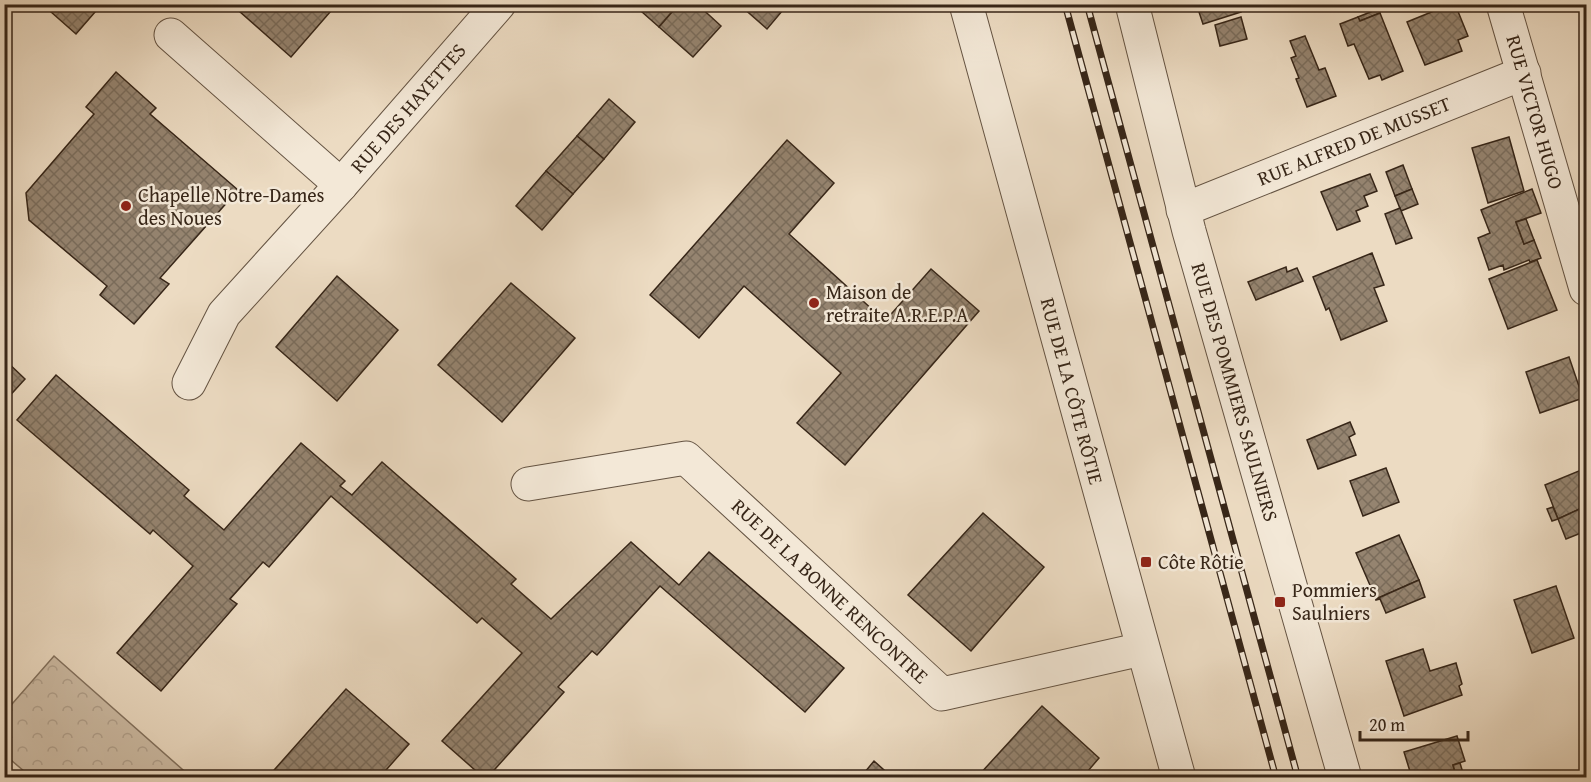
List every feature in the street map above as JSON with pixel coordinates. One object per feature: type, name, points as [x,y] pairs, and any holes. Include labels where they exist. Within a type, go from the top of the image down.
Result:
[{"type":"street","name":"RUE DES HAYETTES","points":[[189,383],[224,314],[341,185],[499,4]]},
{"type":"street","name":"RUE DE LA CÔTE RÔTIE","points":[[966,4],[1179,777]]},
{"type":"street","name":"RUE DES POMMIERS SAULNIERS","points":[[1132,4],[1183,210],[1345,777]]},
{"type":"street","name":"RUE VICTOR HUGO","points":[[1503,4],[1587,289]]},
{"type":"street","points":[[171,35],[341,185]]},
{"type":"street","name":"RUE ALFRED DE MUSSET","points":[[1183,210],[1524,73]]},
{"type":"street","name":"RUE DE LA BONNE RENCONTRE","points":[[528,484],[686,458],[942,694],[1142,649]]},
{"type":"green space","points":[[54,656],[191,777],[31,777],[5,755],[5,712]]},
{"type":"building","points":[[42,4],[102,4],[76,34]]},
{"type":"building","points":[[231,4],[337,4],[291,57]]},
{"type":"building","points":[[633,4],[679,4],[659,27]]},
{"type":"building","points":[[679,4],[697,4],[721,26],[693,57],[659,27]]},
{"type":"building","points":[[742,4],[788,4],[767,29],[741,6]]},
{"type":"building","points":[[1201,4],[1238,4],[1241,12],[1203,24],[1197,6]]},
{"type":"building","points":[[1455,4],[1468,36],[1458,40],[1462,51],[1425,65],[1407,22]]},
{"type":"building","points":[[1378,9],[1380,13],[1360,21],[1358,17]]},
{"type":"building","points":[[1380,13],[1403,71],[1382,80],[1380,75],[1369,79],[1354,44],[1348,46],[1340,24],[1358,17],[1360,21]]},
{"type":"building","points":[[1241,17],[1247,39],[1220,46],[1215,25]]},
{"type":"building","points":[[1305,36],[1319,70],[1325,68],[1336,96],[1307,107],[1296,79],[1299,78],[1291,58],[1296,56],[1290,41]]},
{"type":"building","name":"Chapelle Notre-Dames des Noues","points":[[116,72],[156,108],[150,114],[238,190],[160,278],[169,284],[134,324],[100,295],[107,286],[29,220],[26,193],[94,114],[86,107]]},
{"type":"building","points":[[609,99],[635,122],[604,159],[577,136]]},
{"type":"building","points":[[577,136],[604,159],[573,194],[546,171]]},
{"type":"building","points":[[1509,137],[1524,191],[1488,203],[1472,148]]},
{"type":"building","name":"Maison de retraite A.R.E.P.A","points":[[787,140],[834,183],[789,234],[885,321],[931,269],[979,311],[845,465],[797,423],[841,373],[744,286],[699,338],[650,295]]},
{"type":"building","points":[[1403,165],[1412,189],[1395,196],[1386,172]]},
{"type":"building","points":[[546,171],[573,194],[542,230],[516,206]]},
{"type":"building","points":[[1370,174],[1377,191],[1364,196],[1368,206],[1356,211],[1360,221],[1337,230],[1321,192]]},
{"type":"building","points":[[1412,189],[1418,204],[1401,211],[1395,196]]},
{"type":"building","points":[[1532,189],[1541,213],[1516,222],[1524,244],[1534,240],[1541,258],[1504,270],[1503,265],[1489,270],[1478,238],[1490,233],[1481,210]]},
{"type":"building","points":[[1400,208],[1412,238],[1396,244],[1385,214]]},
{"type":"building","points":[[1526,219],[1534,240],[1524,244],[1516,222]]},
{"type":"building","points":[[1372,253],[1384,285],[1374,288],[1387,321],[1341,340],[1329,308],[1326,310],[1313,277]]},
{"type":"building","points":[[1537,260],[1557,310],[1508,329],[1489,279]]},
{"type":"building","points":[[1286,267],[1287,272],[1297,268],[1303,281],[1256,300],[1248,282]]},
{"type":"building","points":[[337,276],[398,330],[337,401],[276,347]]},
{"type":"building","points":[[511,283],[575,338],[502,422],[438,365]]},
{"type":"building","points":[[1569,357],[1583,398],[1540,413],[1526,372]]},
{"type":"building","points":[[4,359],[25,379],[4,402]]},
{"type":"building","points":[[56,375],[189,490],[184,496],[224,530],[301,443],[345,481],[340,486],[352,495],[382,462],[516,579],[511,584],[551,619],[631,542],[679,585],[709,552],[844,668],[805,712],[660,586],[597,655],[592,651],[558,687],[564,692],[487,778],[484,778],[442,741],[522,653],[482,618],[477,623],[331,496],[269,567],[263,562],[230,599],[237,604],[161,691],[117,653],[193,566],[153,530],[150,534],[17,420]]},
{"type":"building","points":[[1350,422],[1355,434],[1349,437],[1356,455],[1318,469],[1307,440]]},
{"type":"building","points":[[1386,468],[1399,502],[1363,516],[1350,481]]},
{"type":"building","points":[[1586,468],[1586,506],[1558,519],[1545,485]]},
{"type":"building","points":[[1586,506],[1586,531],[1566,539],[1558,519]]},
{"type":"building","points":[[1553,507],[1558,519],[1552,521],[1547,509]]},
{"type":"building","points":[[983,513],[1044,567],[971,651],[908,595]]},
{"type":"building","points":[[1399,535],[1419,580],[1376,599],[1356,553]]},
{"type":"building","points":[[1419,580],[1425,597],[1386,613],[1380,599],[1376,600],[1376,599]]},
{"type":"building","points":[[1556,586],[1574,638],[1532,653],[1514,600]]},
{"type":"building","points":[[1423,649],[1430,671],[1456,663],[1462,684],[1459,686],[1462,695],[1404,716],[1386,661]]},
{"type":"building","points":[[346,689],[409,744],[379,778],[267,778]]},
{"type":"building","points":[[1042,706],[1099,758],[1082,778],[982,778],[979,775]]},
{"type":"building","points":[[1457,736],[1465,761],[1453,765],[1456,775],[1448,778],[1412,778],[1404,752]]},
{"type":"building","points":[[874,761],[893,778],[860,778]]},
{"type":"building","points":[[1460,763],[1463,773],[1456,775],[1453,765]]},
{"type":"railway","points":[[1065,4],[1276,778]]},
{"type":"railway","points":[[1087,4],[1298,778]]},
{"type":"place","name":"Chapelle Notre-Dames des Noues","points":[[126,206]]},
{"type":"place","name":"Maison de retraite A.R.E.P.A","points":[[814,303]]},
{"type":"place","name":"Côte Rôtie","points":[[1146,562]]},
{"type":"place","name":"Pommiers Saulniers","points":[[1280,602]]}]
